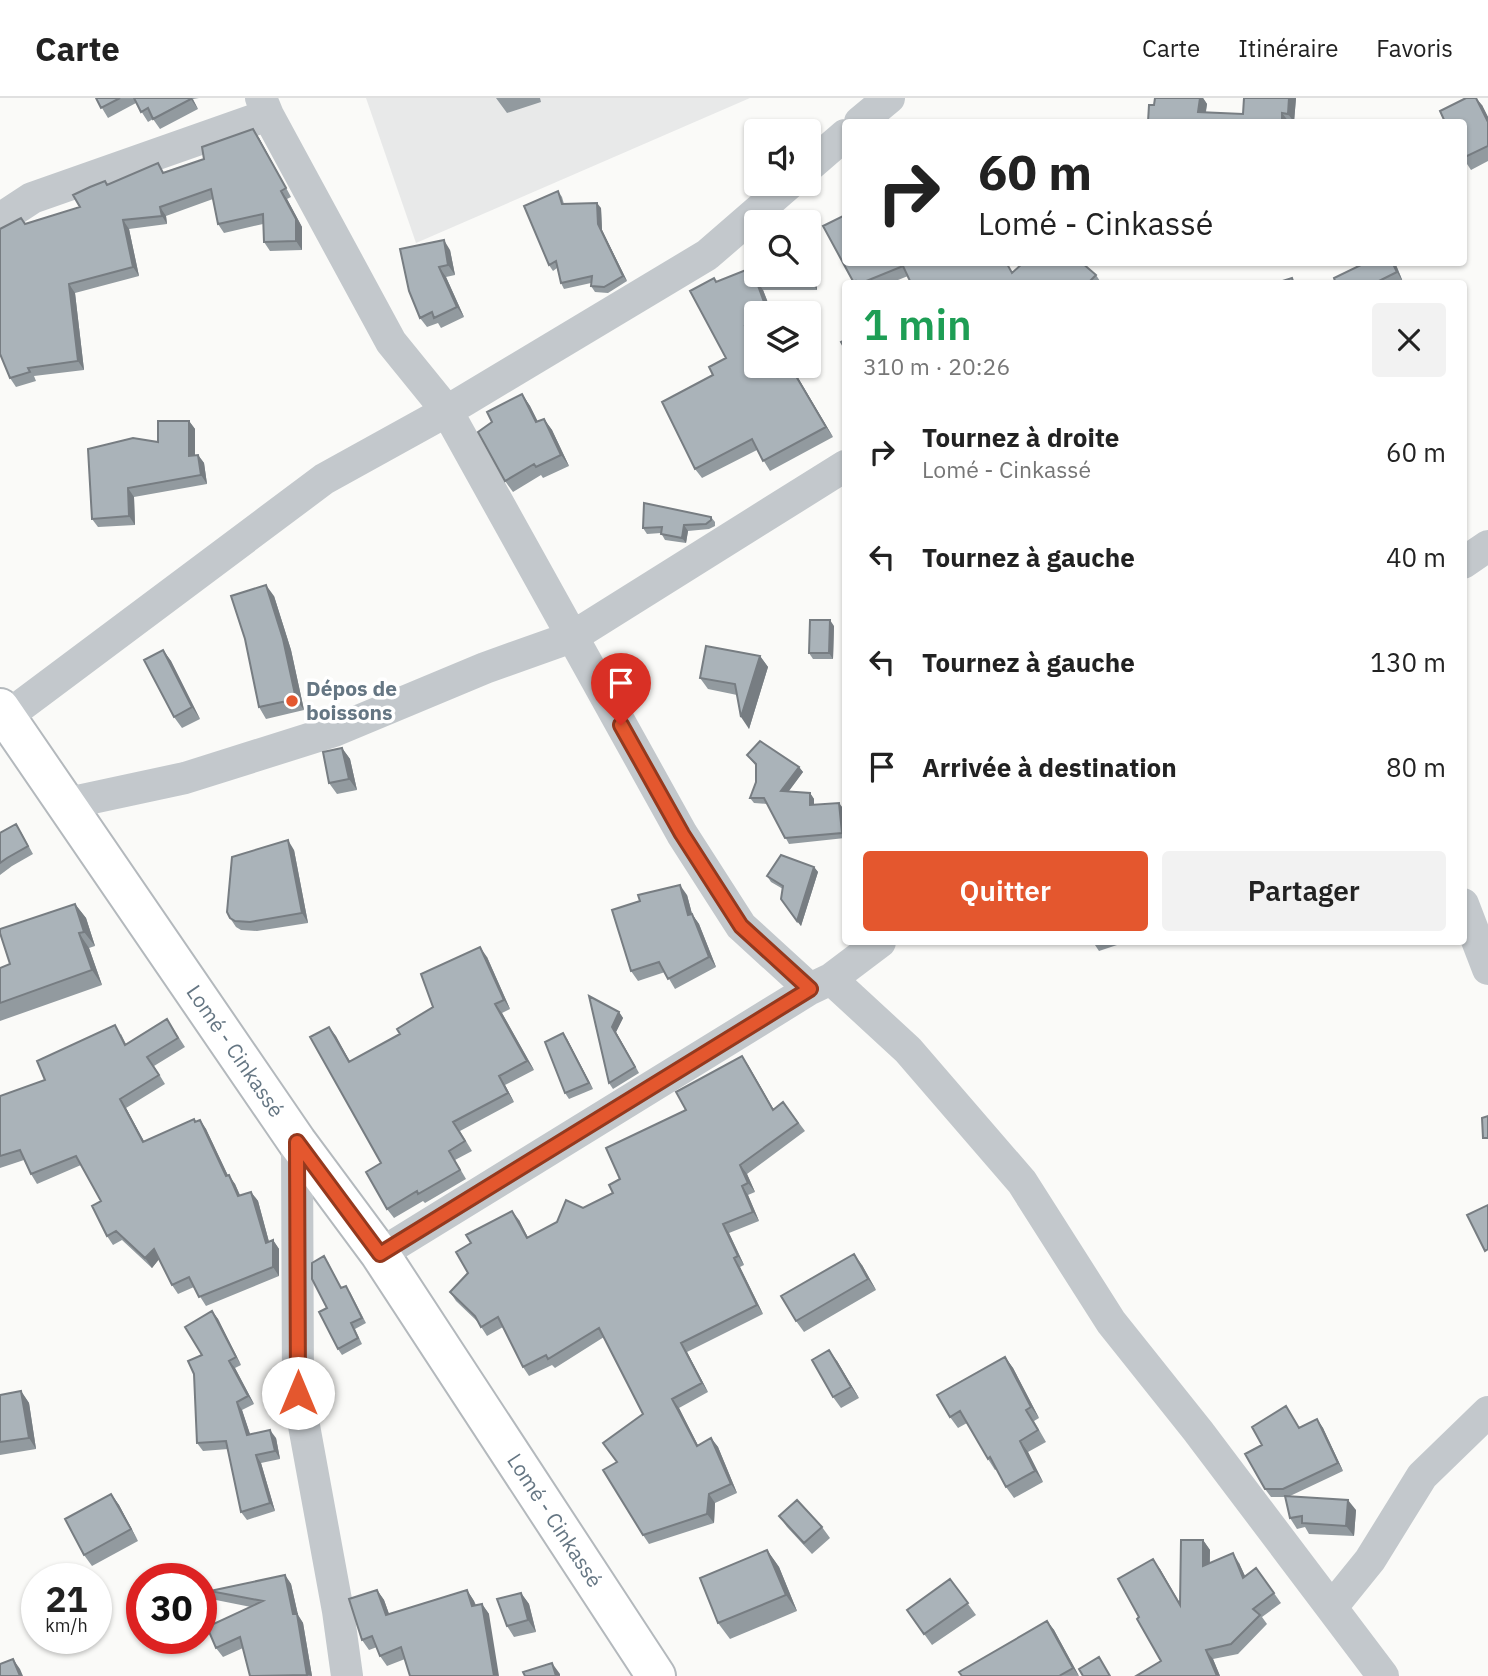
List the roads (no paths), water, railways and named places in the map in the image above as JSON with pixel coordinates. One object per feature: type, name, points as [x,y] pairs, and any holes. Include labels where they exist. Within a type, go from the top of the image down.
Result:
[{"type":"highway","name":"Lomé - Cinkassé","points":[[3,713],[297,1142],[380,1254],[656,1676]]},
{"type":"street","points":[[864,119],[888,98]]},
{"type":"street","points":[[0,219],[32,198],[264,107],[391,342],[447,411],[682,834],[741,926],[908,1050],[1022,1182],[1111,1322],[1383,1676]]},
{"type":"street","points":[[821,156],[842,138]]},
{"type":"street","points":[[3,713],[324,479],[447,411],[707,255],[775,196]]},
{"type":"street","points":[[64,804],[185,778],[334,731],[485,668],[572,638],[842,468]]},
{"type":"street","points":[[1467,561],[1488,546]]},
{"type":"street","points":[[1467,914],[1488,969]]},
{"type":"street","points":[[380,1254],[820,984],[876,945]]},
{"type":"street","points":[[297,1142],[298,1393],[336,1597],[347,1676]]},
{"type":"street","points":[[1332,1607],[1370,1560],[1422,1476],[1488,1412]]},
{"type":"place","name":"Dépos de boissons","points":[[292,701]]}]
